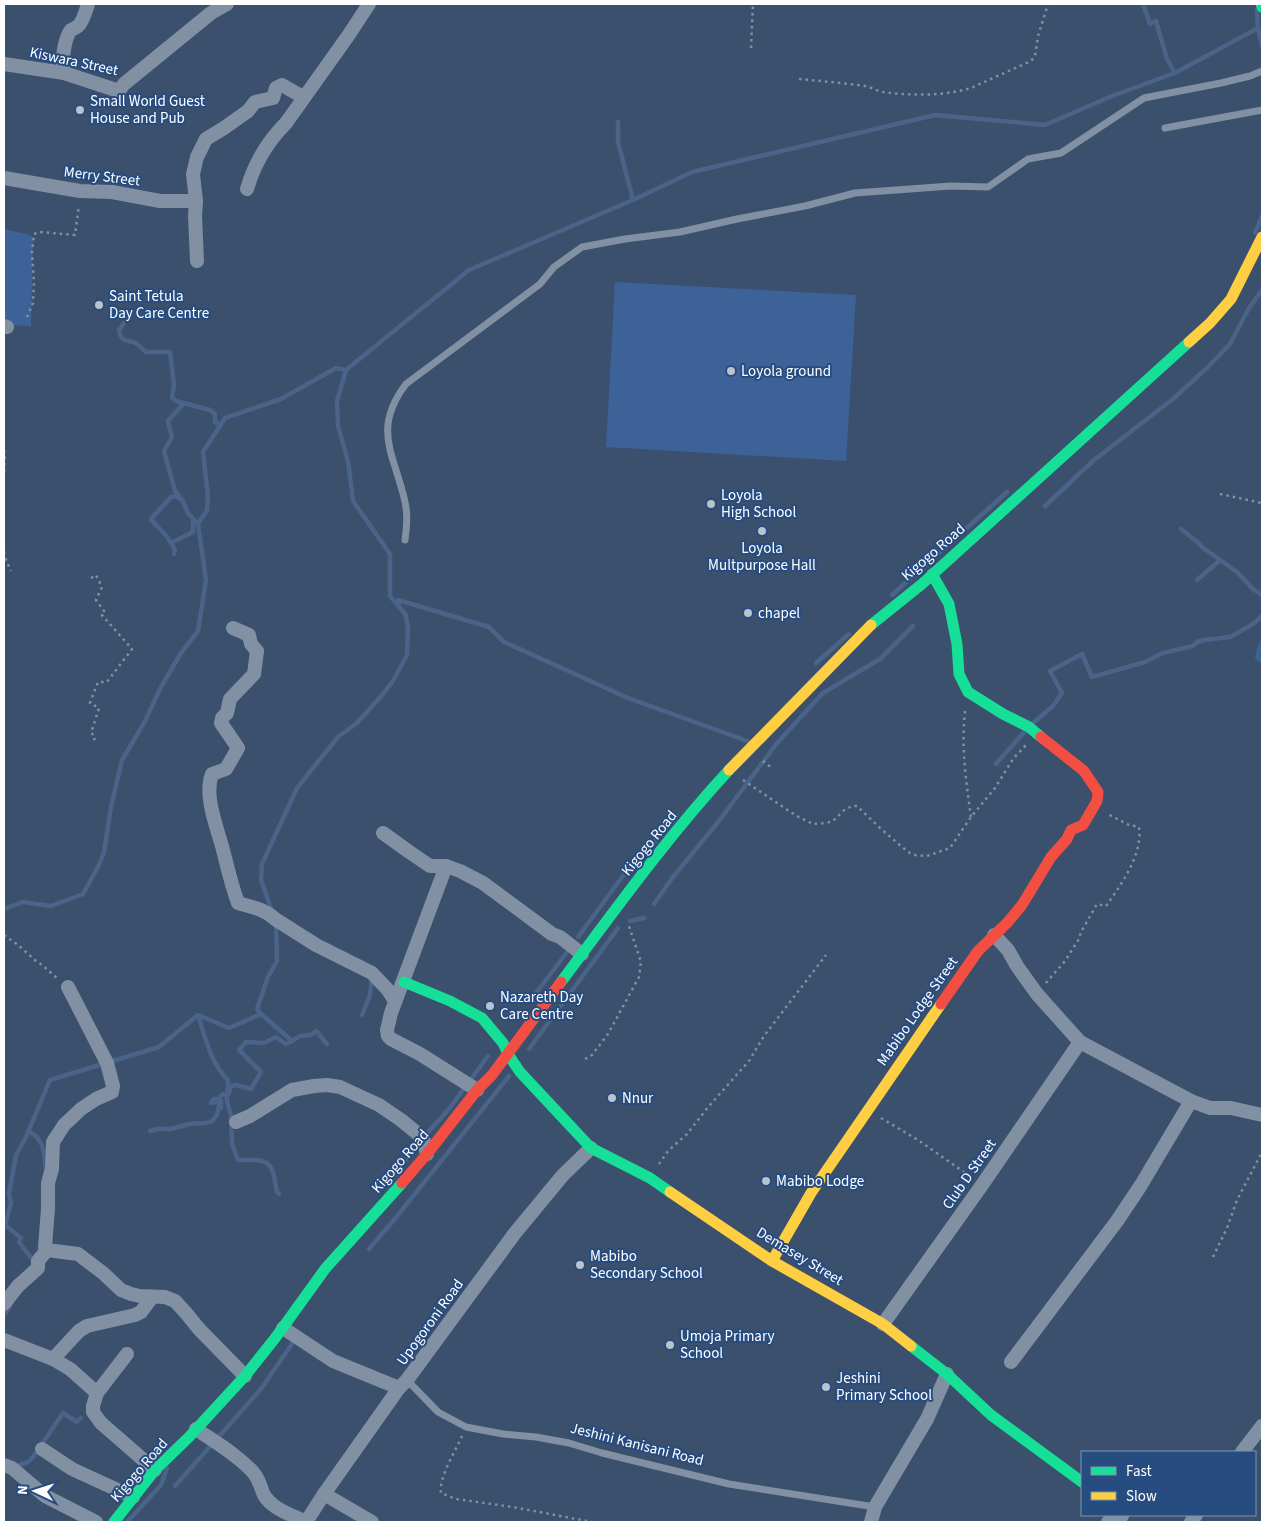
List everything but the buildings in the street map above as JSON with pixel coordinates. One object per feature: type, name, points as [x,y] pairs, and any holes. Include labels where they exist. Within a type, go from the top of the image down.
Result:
[{"type":"main road","name":"Kigogo Road","points":[[114,1522],[155,1470],[245,1376],[325,1270],[427,1154],[492,1075],[622,900],[708,794],[876,620],[932,574],[1210,323],[1231,298],[1262,237]]},
{"type":"main road","points":[[932,574],[949,604],[957,644],[959,674],[968,692],[1003,714],[1029,727],[1036,733]]},
{"type":"main road","name":"Mabibo Lodge Street","points":[[772,1261],[807,1200],[968,964],[978,951],[1008,923],[1022,905],[1051,856],[1067,839],[1071,830],[1083,825],[1097,801],[1098,792],[1084,771],[1036,733]]},
{"type":"main road","name":"Demasey Street","points":[[404,982],[442,997],[482,1018],[503,1043],[520,1072],[591,1148],[650,1178],[772,1261],[883,1324],[946,1374],[991,1415],[1081,1481]]},
{"type":"street","points":[[64,74],[62,67],[66,41],[72,29],[80,23],[88,4]]},
{"type":"street","name":"Kiswara Street","points":[[4,64],[64,74],[119,91],[124,84],[211,13],[228,4]]},
{"type":"street","points":[[247,189],[262,155],[277,132],[286,123],[369,4]]},
{"type":"street","points":[[197,261],[196,202],[193,174],[197,157],[206,139],[248,111],[255,102],[273,98],[276,88],[282,85],[303,97]]},
{"type":"street","name":"Merry Street","points":[[4,178],[80,191],[112,192],[160,201],[196,202]]},
{"type":"street","points":[[232,628],[249,635],[251,644],[257,651],[255,668],[254,674],[230,699],[227,713],[222,718],[221,723],[238,748],[226,769],[212,774],[210,780],[212,809],[230,882],[238,903],[259,908],[316,946],[372,973],[388,990],[395,1001]]},
{"type":"street","points":[[383,833],[425,863],[435,867],[446,866],[482,883],[582,954]]},
{"type":"street","points":[[446,866],[404,982],[395,1001],[387,1030],[388,1036],[391,1039],[420,1054],[478,1090]]},
{"type":"street","points":[[994,935],[1008,950],[1037,994],[1080,1042],[1191,1101],[1210,1108],[1231,1108],[1262,1115]]},
{"type":"street","points":[[47,1250],[45,1236],[48,1183],[52,1169],[53,1142],[64,1125],[81,1109],[96,1099],[110,1094],[113,1086],[107,1063],[68,987]]},
{"type":"street","name":"Club D Street","points":[[883,1324],[982,1185],[1080,1042]]},
{"type":"street","points":[[236,1122],[250,1116],[292,1090],[327,1085],[340,1087],[379,1105],[401,1120],[423,1138],[427,1154]]},
{"type":"street","points":[[1011,1362],[1107,1236],[1141,1186],[1191,1101]]},
{"type":"street","name":"Upogoroni Road","points":[[306,1522],[403,1384],[515,1233],[563,1175],[591,1148]]},
{"type":"street","points":[[47,1250],[78,1254],[121,1290],[140,1296],[165,1297],[175,1301],[199,1329],[245,1376]]},
{"type":"street","points":[[4,1304],[18,1286],[38,1268],[38,1261],[47,1250]]},
{"type":"street","points":[[53,1359],[79,1331],[87,1326],[135,1315],[141,1312],[152,1297]]},
{"type":"street","points":[[283,1328],[333,1361],[403,1384]]},
{"type":"street","points":[[4,1340],[53,1359],[70,1369],[97,1393]]},
{"type":"street","points":[[126,1354],[97,1393],[93,1406],[95,1416],[155,1470]]},
{"type":"street","points":[[871,1522],[875,1507],[926,1419],[946,1374]]},
{"type":"street","points":[[1243,1451],[1262,1426]]},
{"type":"street","points":[[196,1429],[240,1460],[253,1472],[259,1479],[263,1493],[268,1500],[279,1509],[306,1522]]},
{"type":"street","points":[[42,1449],[72,1468],[133,1497]]},
{"type":"street","points":[[4,1464],[12,1468],[45,1496],[96,1522]]},
{"type":"street","points":[[324,1494],[372,1522]]},
{"type":"street","points":[[1108,1522],[1125,1518]]},
{"type":"lane","points":[[406,540],[407,520],[405,502],[388,445],[387,429],[398,395],[406,384],[540,284],[554,266],[582,248],[625,239],[680,232],[737,218],[805,206],[855,193],[951,186],[988,187],[1028,159],[1061,153],[1144,98],[1221,83],[1262,71]]},
{"type":"lane","points":[[1165,128],[1262,110]]},
{"type":"lane","name":"Jeshini Kanisani Road","points":[[403,1384],[438,1412],[466,1427],[569,1443],[729,1484],[875,1507]]},
{"type":"path","points":[[751,48],[754,4]]},
{"type":"path","points":[[799,79],[861,86],[902,94],[962,91],[1031,61],[1035,56],[1038,36],[1048,4]]},
{"type":"path","points":[[26,317],[33,303],[32,252],[34,234],[40,232],[75,235],[80,191]]},
{"type":"path","points":[[4,450],[4,476]]},
{"type":"path","points":[[1220,494],[1262,503]]},
{"type":"path","points":[[4,552],[11,571]]},
{"type":"path","points":[[91,578],[96,576],[102,587],[96,600],[104,611],[101,614],[132,650],[107,682],[98,682],[90,702],[99,708],[91,733],[95,736],[94,741]]},
{"type":"path","points":[[968,692],[963,742],[965,780],[971,816]]},
{"type":"path","points":[[730,770],[794,815],[813,824],[826,824],[833,821],[842,811],[852,806],[857,806],[898,844],[915,856],[927,856],[950,848],[971,816],[995,788],[1014,759],[1036,733]]},
{"type":"path","points":[[763,761],[773,769]]},
{"type":"path","points":[[1037,994],[1065,961],[1097,904],[1106,906],[1122,885],[1135,854],[1140,838],[1139,827],[1129,825],[1106,813]]},
{"type":"path","points":[[585,1058],[592,1054],[608,1034],[628,994],[636,985],[639,977],[641,962],[628,926],[622,900]]},
{"type":"path","points":[[4,935],[68,987]]},
{"type":"path","points":[[650,1178],[668,1151],[687,1134],[749,1061],[764,1036],[826,955]]},
{"type":"path","points":[[867,1110],[918,1140],[982,1185]]},
{"type":"path","points":[[1213,1257],[1227,1228],[1237,1200],[1262,1152]]},
{"type":"path","points":[[466,1427],[443,1478],[440,1489],[441,1493],[456,1499],[513,1507],[592,1522]]},
{"type":"shaded area","points":[[4,229],[33,237],[31,326],[4,325]]},
{"type":"shaded area","name":"Loyola ground","points":[[615,282],[856,295],[846,461],[606,447]]},
{"type":"shaded area","points":[[1262,636],[1262,664],[1255,658]]},
{"type":"waterway","points":[[1143,4],[1150,24],[1156,21],[1167,59],[1175,73]]},
{"type":"waterway","points":[[1257,10],[1258,28],[1262,45]]},
{"type":"waterway","points":[[4,909],[23,902],[51,906],[83,894],[99,865],[104,852],[111,807],[122,760],[181,653],[198,631],[206,580],[198,524],[207,510],[208,496],[203,452],[225,418],[281,399],[336,368],[346,370],[469,270],[633,200],[692,172],[935,115],[1045,125],[1112,96],[1175,73],[1258,28]]},
{"type":"waterway","points":[[618,122],[618,142],[633,200]]},
{"type":"waterway","points":[[1255,233],[1262,216]]},
{"type":"waterway","points":[[1045,506],[1094,460],[1173,399],[1208,367],[1230,344],[1249,308],[1262,290]]},
{"type":"waterway","points":[[124,323],[119,330],[122,338],[134,342],[146,352],[170,352],[174,385],[172,398],[176,401],[210,410],[215,414],[215,422],[221,425]]},
{"type":"waterway","points":[[272,911],[261,880],[262,864],[297,788],[338,737],[357,723],[383,694],[393,681],[407,655],[408,629],[406,615],[390,596],[390,554],[353,501],[348,461],[338,426],[337,401],[346,370]]},
{"type":"waterway","points":[[184,403],[168,421],[172,437],[164,451],[175,491],[188,513],[198,524]]},
{"type":"waterway","points":[[892,595],[1007,492]]},
{"type":"waterway","points":[[171,543],[151,519],[171,497],[176,496],[180,499]]},
{"type":"waterway","points":[[174,554],[175,550],[171,543],[193,532],[193,520]]},
{"type":"waterway","points":[[1181,529],[1237,572],[1253,589],[1262,595]]},
{"type":"waterway","points":[[1197,580],[1219,561]]},
{"type":"waterway","points":[[399,606],[398,600],[489,627],[504,642],[628,698],[750,742]]},
{"type":"waterway","points":[[1032,724],[1053,706],[1062,693],[1050,671],[1082,654],[1092,677],[1145,662],[1163,653],[1193,646],[1197,642],[1230,637],[1253,624],[1262,616]]},
{"type":"waterway","points":[[654,904],[777,743],[823,693],[880,659],[913,626]]},
{"type":"waterway","points":[[816,663],[849,634]]},
{"type":"waterway","points":[[996,764],[1025,731]]},
{"type":"waterway","points":[[655,841],[677,816]]},
{"type":"waterway","points":[[578,937],[625,873],[640,858]]},
{"type":"waterway","points":[[630,921],[644,918]]},
{"type":"waterway","points":[[35,1263],[19,1242],[21,1238],[5,1225],[11,1203],[9,1194],[16,1155],[26,1137],[50,1080],[159,1047],[198,1015],[229,1028],[261,1014],[257,1009],[268,977],[277,961],[276,923]]},
{"type":"waterway","points":[[529,1049],[618,928]]},
{"type":"waterway","points":[[536,993],[568,951]]},
{"type":"waterway","points":[[362,1015],[370,995],[372,978]]},
{"type":"waterway","points":[[261,1014],[292,1041],[300,1036],[311,1035],[316,1031],[327,1044]]},
{"type":"waterway","points":[[198,1015],[213,1058],[222,1074],[228,1080],[227,1101],[231,1116],[232,1144],[238,1160],[257,1160],[268,1164],[279,1194]]},
{"type":"waterway","points":[[150,1131],[212,1121],[217,1115],[219,1105],[221,1108],[221,1101],[211,1103],[214,1099],[218,1099],[223,1094],[227,1096],[230,1086],[236,1085],[251,1089],[261,1072],[239,1050],[246,1042],[264,1043],[276,1037],[286,1044],[292,1041]]},
{"type":"waterway","points":[[390,1181],[423,1138],[449,1109],[488,1056]]},
{"type":"waterway","points":[[369,1249],[509,1076]]},
{"type":"waterway","points":[[28,1131],[41,1143],[46,1172]]},
{"type":"waterway","points":[[4,1315],[10,1306]]},
{"type":"waterway","points":[[175,1486],[261,1389],[296,1338]]},
{"type":"waterway","points":[[16,1466],[28,1462],[33,1457],[63,1413],[77,1422],[81,1418]]},
{"type":"waterway","points":[[127,1522],[161,1485],[167,1468]]},
{"type":"traffic: fast","points":[[871,625],[922,584],[1189,342]]},
{"type":"traffic: fast","points":[[932,574],[949,604],[957,644],[959,674],[968,692],[1003,714],[1029,727],[1041,737]]},
{"type":"traffic: fast","points":[[561,982],[663,847],[729,770]]},
{"type":"traffic: fast","points":[[404,982],[450,1001],[482,1018],[503,1043],[520,1072],[591,1148],[650,1178],[670,1192]]},
{"type":"traffic: fast","points":[[114,1522],[155,1470],[189,1437],[245,1376],[325,1269],[402,1183]]},
{"type":"traffic: fast","points":[[911,1346],[947,1374],[991,1415],[1081,1481]]},
{"type":"traffic: slow","points":[[1189,342],[1210,323],[1231,299],[1262,237]]},
{"type":"traffic: slow","points":[[729,770],[871,625]]},
{"type":"traffic: slow","points":[[772,1261],[811,1193],[941,1004]]},
{"type":"traffic: slow","points":[[670,1192],[772,1261],[883,1324],[911,1346]]},
{"type":"traffic: jam","points":[[941,1004],[978,951],[1007,923],[1022,905],[1051,857],[1067,839],[1071,830],[1083,825],[1097,801],[1098,792],[1084,771],[1041,737]]},
{"type":"traffic: jam","points":[[402,1183],[477,1090],[492,1075],[561,982]]},
{"type":"place","name":"Small World Guest House and Pub","points":[[80,110]]},
{"type":"place","name":"Saint Tetula Day Care Centre","points":[[99,305]]},
{"type":"place","name":"Loyola ground","points":[[731,371]]},
{"type":"place","name":"Loyola High School","points":[[711,504]]},
{"type":"place","name":"Loyola Multpurpose Hall","points":[[762,531]]},
{"type":"place","name":"chapel","points":[[748,613]]},
{"type":"place","name":"Nazareth Day Care Centre","points":[[490,1006]]},
{"type":"place","name":"Nnur","points":[[612,1098]]},
{"type":"place","name":"Mabibo Lodge","points":[[766,1181]]},
{"type":"place","name":"Mabibo Secondary School","points":[[580,1265]]},
{"type":"place","name":"Umoja Primary School","points":[[670,1345]]},
{"type":"place","name":"Jeshini Primary School","points":[[826,1387]]}]
